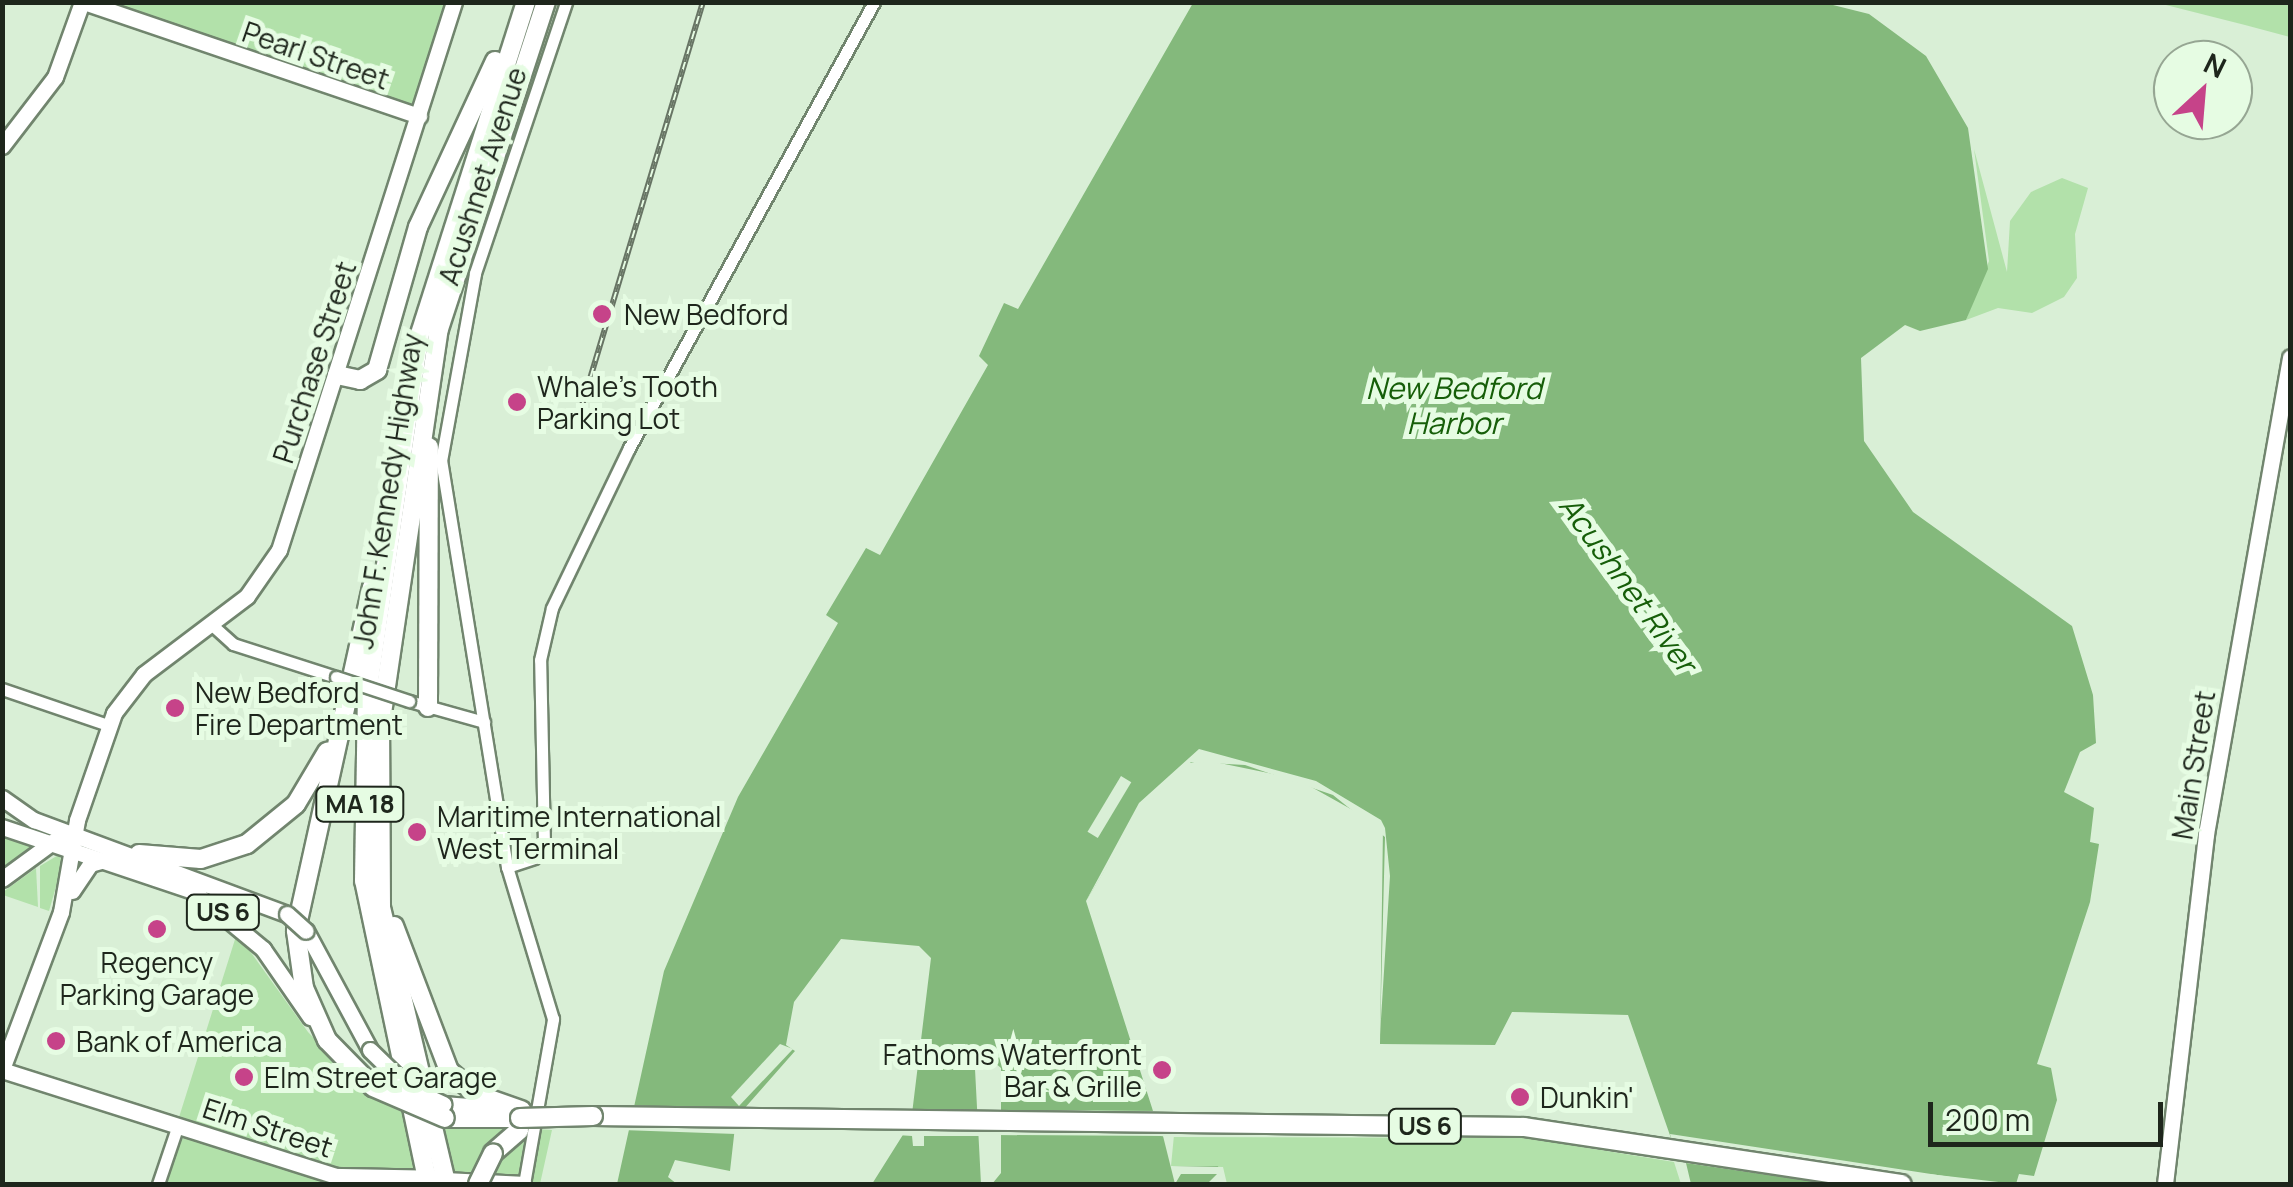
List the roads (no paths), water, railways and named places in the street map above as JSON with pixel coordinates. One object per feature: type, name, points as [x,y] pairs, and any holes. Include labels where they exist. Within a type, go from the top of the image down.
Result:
[{"type":"highway","points":[[336,375],[360,380],[377,370],[424,213],[525,2]]},
{"type":"highway","name":"John F. Kennedy Highway","points":[[437,1181],[362,854],[366,695],[395,489],[432,281],[525,2]]},
{"type":"highway","name":"John F. Kennedy Highway","points":[[437,1181],[391,960],[378,842],[382,714],[433,357],[546,2]]},
{"type":"highway","points":[[428,707],[433,357]]},
{"type":"highway","points":[[327,1040],[301,978],[296,916],[395,489]]},
{"type":"highway","points":[[139,854],[201,859],[256,840],[304,794],[339,724]]},
{"type":"highway","points":[[378,842],[438,1054],[462,1085],[518,1117],[492,1153],[478,1184]]},
{"type":"highway","name":"US 6","points":[[327,1040],[373,1088],[444,1111],[562,1120],[593,1116]]},
{"type":"highway","name":"US 6","points":[[518,1117],[1524,1127],[1902,1184]]},
{"type":"main road","name":"Pearl Street","points":[[83,2],[419,116]]},
{"type":"main road","points":[[2,146],[55,76],[83,2]]},
{"type":"main road","name":"Purchase Street","points":[[60,912],[70,834],[108,725],[137,681],[211,624],[274,560],[454,2]]},
{"type":"main road","name":"Main Street","points":[[2165,1184],[2206,834],[2290,357]]},
{"type":"main road","name":"US 6","points":[[2,798],[111,858],[181,885],[237,923],[327,1040]]},
{"type":"main road","name":"US 6","points":[[2,827],[70,834],[139,854],[287,914],[306,931],[370,1050],[409,1088],[444,1111]]},
{"type":"main road","points":[[2,879],[70,834]]},
{"type":"main road","points":[[2,1069],[60,912],[86,867],[111,858]]},
{"type":"main road","name":"Elm Street","points":[[2,1069],[336,1176],[383,1182],[437,1181]]},
{"type":"street","name":"Acushnet Avenue","points":[[524,1183],[553,1024],[507,867],[443,509],[443,440],[478,260],[566,2]]},
{"type":"street","points":[[507,867],[534,858],[544,844],[540,666],[550,613],[629,448],[874,2]]},
{"type":"street","points":[[211,624],[234,644],[484,722]]},
{"type":"street","points":[[2,689],[108,725]]},
{"type":"street","points":[[158,1184],[178,1126]]},
{"type":"street","name":"Elm Street","points":[[437,1181],[524,1183]]},
{"type":"water","name":"New Bedford Harbor","points":[[1193,3],[1825,3],[1869,14],[1926,56],[1968,128],[1988,269],[1966,320],[1920,331],[1905,325],[1861,358],[1864,441],[1913,512],[2072,626],[2093,695],[2096,743],[2080,752],[2064,792],[2094,808],[2090,842],[2099,844],[2090,902],[2037,1064],[2051,1068],[2057,1100],[2034,1176],[2019,1174],[2016,1184],[1929,1174],[1926,1184],[1687,1184],[1628,1015],[1512,1012],[1495,1045],[1380,1044],[1383,827],[1297,779],[1205,760],[1184,764],[1145,803],[1086,901],[1153,1111],[1151,1135],[1170,1137],[1171,1166],[1218,1166],[1223,1184],[992,1184],[1001,1173],[1001,1068],[988,1057],[975,1069],[981,1184],[872,1184],[911,1122],[931,958],[919,946],[841,939],[794,1002],[786,1045],[795,1051],[736,1118],[730,1171],[675,1160],[668,1177],[677,1184],[617,1184],[664,971],[738,797],[838,623],[826,615],[866,548],[880,555],[988,365],[979,356],[1004,303],[1018,309]]},
{"type":"railway","points":[[577,422],[703,2]]},
{"type":"place","name":"New Bedford","points":[[602,314]]},
{"type":"place","name":"Whale's Tooth Parking Lot","points":[[517,402]]},
{"type":"place","name":"New Bedford Fire Department","points":[[175,708]]},
{"type":"place","name":"Maritime International West Terminal","points":[[417,832]]},
{"type":"place","name":"Regency Parking Garage","points":[[157,929]]},
{"type":"place","name":"Bank of America","points":[[56,1041]]},
{"type":"place","name":"Fathoms Waterfront Bar & Grille","points":[[1162,1070]]},
{"type":"place","name":"Elm Street Garage","points":[[244,1077]]},
{"type":"place","name":"Dunkin'","points":[[1520,1097]]},
{"type":"water label","name":"Acushnet River","points":[[1628,584]]}]
